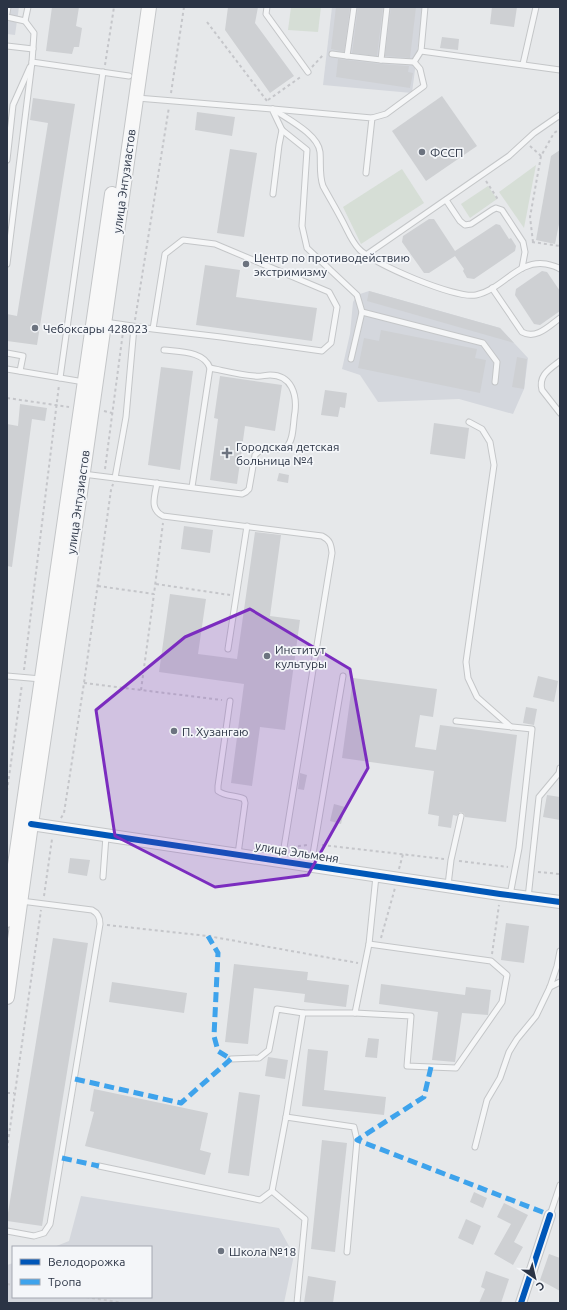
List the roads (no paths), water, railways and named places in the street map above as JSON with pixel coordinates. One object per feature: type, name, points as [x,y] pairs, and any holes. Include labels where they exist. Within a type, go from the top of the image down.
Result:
[{"type":"main road","name":"улица Энтузиастов","points":[[7,997],[12,899],[47,680],[131,98],[139,7]]},
{"type":"main road","name":"улица Энтузиастов","points":[[134,76],[149,7]]},
{"type":"main road","name":"улица Энтузиастов","points":[[7,920],[30,824],[47,680]]},
{"type":"street","name":"улица Эльменя","points":[[30,824],[560,902]]},
{"type":"street","points":[[522,1303],[550,1215]]},
{"type":"lane","points":[[7,13],[8,7]]},
{"type":"lane","points":[[25,21],[28,7]]},
{"type":"lane","points":[[267,7],[266,14],[308,72]]},
{"type":"lane","points":[[347,56],[354,7]]},
{"type":"lane","points":[[381,60],[387,7]]},
{"type":"lane","points":[[414,62],[421,51],[425,7]]},
{"type":"lane","points":[[523,64],[536,7]]},
{"type":"lane","points":[[7,17],[25,21],[34,33],[32,62],[7,264]]},
{"type":"lane","points":[[7,46],[33,49]]},
{"type":"lane","points":[[421,51],[560,70]]},
{"type":"lane","points":[[131,98],[265,107],[372,118],[386,114],[424,86],[420,69],[414,62],[381,60],[332,54]]},
{"type":"lane","points":[[32,62],[134,76]]},
{"type":"lane","points":[[7,160],[10,104],[32,62]]},
{"type":"lane","points":[[60,378],[103,72]]},
{"type":"lane","points":[[272,108],[282,130],[307,150],[302,226],[308,248],[357,295],[362,312],[351,359]]},
{"type":"lane","points":[[272,108],[315,140],[319,149],[320,176],[323,186],[354,243],[366,255],[422,282],[465,296],[481,294],[522,268],[534,263],[553,265],[560,269]]},
{"type":"lane","points":[[366,255],[509,156],[534,133],[560,115]]},
{"type":"lane","points":[[366,174],[372,118]]},
{"type":"lane","points":[[273,194],[282,130]]},
{"type":"lane","points":[[446,200],[460,221],[465,225],[471,224],[492,210],[500,208],[522,238],[525,248],[522,268]]},
{"type":"lane","points":[[99,321],[153,329],[221,336],[322,351],[331,343],[337,307],[329,292],[215,244],[183,240],[165,254],[153,329]]},
{"type":"lane","points":[[492,288],[522,332],[527,335],[535,335],[560,318]]},
{"type":"lane","points":[[362,312],[483,343],[497,362],[495,382]]},
{"type":"lane","points":[[115,478],[126,417],[134,326]]},
{"type":"lane","points":[[164,350],[196,355],[208,363],[210,368],[192,487]]},
{"type":"lane","points":[[7,353],[23,356],[20,371]]},
{"type":"lane","points":[[560,361],[547,371],[542,378],[541,385],[542,390],[560,413]]},
{"type":"lane","points":[[77,474],[242,494],[246,492],[249,489],[255,455],[263,448],[280,450],[286,447],[291,441],[296,403],[294,392],[288,381],[280,376],[256,376],[210,368]]},
{"type":"lane","points":[[7,369],[90,382]]},
{"type":"lane","points":[[469,422],[482,429],[490,442],[494,465],[466,662],[468,678],[477,697],[511,727]]},
{"type":"lane","points":[[157,483],[154,504],[155,510],[163,516],[322,536],[328,539],[332,545],[331,561],[282,861]]},
{"type":"lane","points":[[228,649],[247,526]]},
{"type":"lane","points":[[7,676],[47,680]]},
{"type":"lane","points":[[311,866],[343,676]]},
{"type":"lane","points":[[230,701],[218,791],[222,794],[244,799],[245,803],[238,854]]},
{"type":"lane","points":[[456,721],[532,730],[519,848],[505,895]]},
{"type":"lane","points":[[528,898],[539,797],[559,773],[560,768]]},
{"type":"lane","points":[[448,886],[451,860],[461,816]]},
{"type":"lane","points":[[102,877],[106,835]]},
{"type":"lane","points":[[355,1013],[369,944],[376,876]]},
{"type":"lane","points":[[7,1231],[34,1236],[44,1233],[50,1224],[100,924],[100,917],[97,912],[92,910],[12,899]]},
{"type":"lane","points":[[231,1059],[259,1058],[269,1050],[277,1009],[303,1013],[355,1013],[411,1016],[407,1066],[456,1068],[502,1002],[507,975],[491,961],[369,944]]},
{"type":"lane","points":[[475,1148],[487,1100],[500,1078],[509,1052],[516,1040],[536,1016],[550,987],[560,951]]},
{"type":"lane","points":[[550,987],[560,982]]},
{"type":"lane","points":[[100,1166],[260,1200],[272,1191],[303,1013]]},
{"type":"lane","points":[[286,1117],[354,1127],[357,1140],[347,1252]]},
{"type":"lane","points":[[550,1215],[560,1185]]},
{"type":"lane","points":[[272,1191],[305,1220],[297,1303]]},
{"type":"place","name":"ФССП","points":[[422,152]]},
{"type":"place","name":"Центр по противодействию экстримизму","points":[[246,264]]},
{"type":"place","name":"Чебоксары 428023","points":[[35,328]]},
{"type":"place","name":"Городская детская больница №4","points":[[227,453]]},
{"type":"place","name":"Институт культуры","points":[[267,656]]},
{"type":"place","name":"П. Хузангаю","points":[[174,731]]},
{"type":"place","name":"Школа №18","points":[[221,1251]]}]
